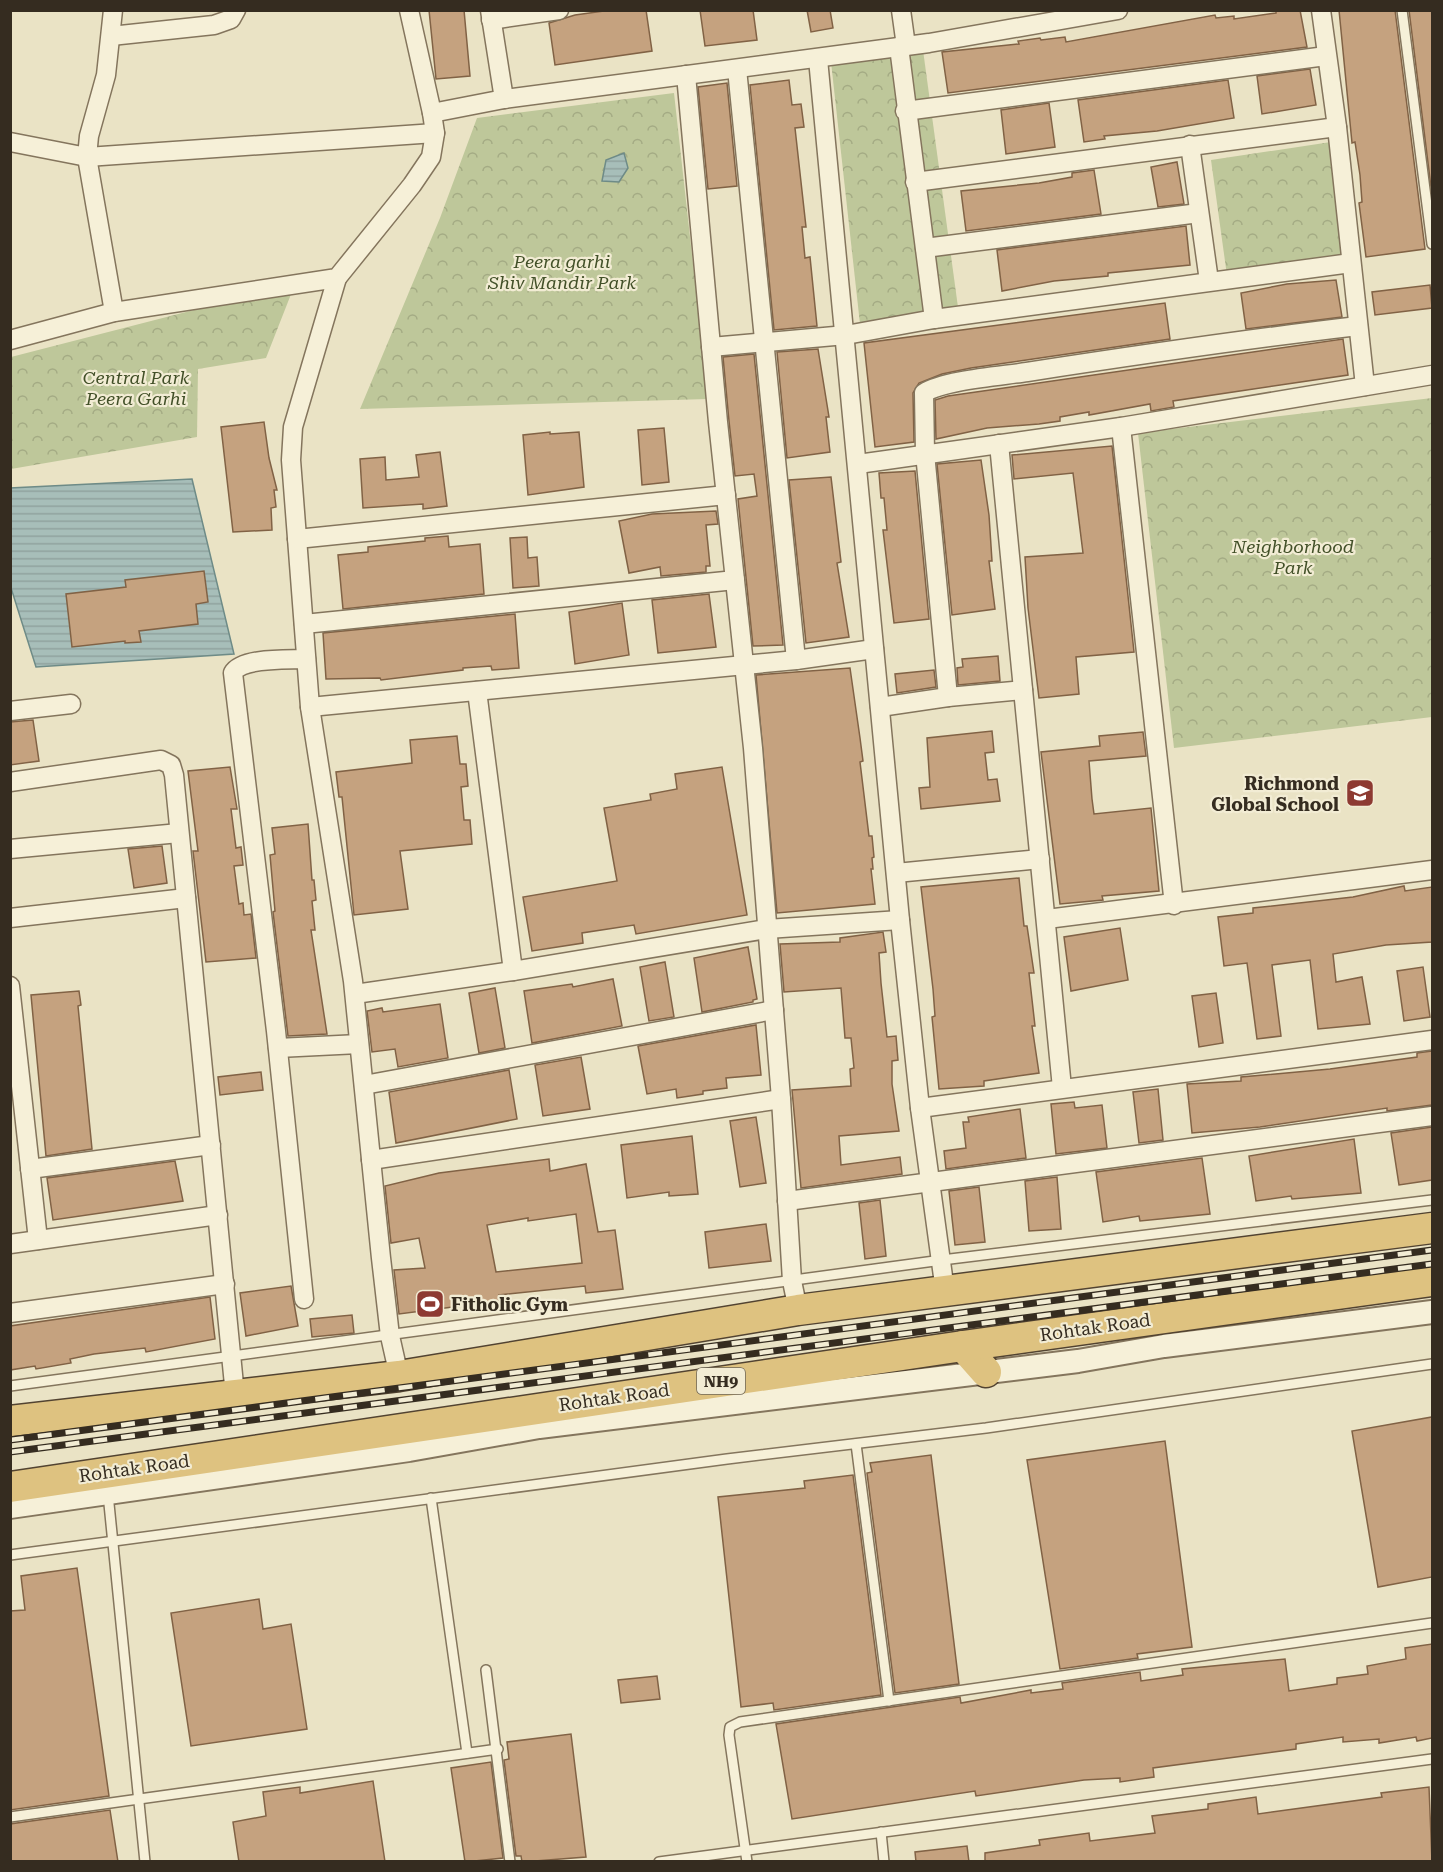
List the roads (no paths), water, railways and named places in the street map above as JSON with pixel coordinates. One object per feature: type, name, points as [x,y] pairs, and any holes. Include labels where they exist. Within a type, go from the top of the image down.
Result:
[{"type":"highway","points":[[10,1421],[399,1376],[798,1310],[1432,1228]]},
{"type":"highway","name":"Rohtak Road","points":[[10,1487],[106,1482],[963,1346],[1432,1281]]},
{"type":"highway","points":[[963,1346],[986,1372]]},
{"type":"street","points":[[113,10],[106,75],[89,136],[87,157],[114,312]]},
{"type":"street","points":[[111,36],[214,24],[231,19],[236,10]]},
{"type":"street","points":[[399,1376],[390,1336],[355,994],[310,707],[291,460],[293,427],[337,278],[412,185],[431,157],[435,133],[409,10]]},
{"type":"street","points":[[504,99],[490,16],[560,10]]},
{"type":"street","points":[[900,10],[905,111],[934,320]]},
{"type":"street","points":[[432,114],[504,99],[903,47],[1118,10]]},
{"type":"street","points":[[1321,10],[1337,127],[1365,386]]},
{"type":"street","points":[[905,111],[1326,56]]},
{"type":"street","points":[[818,58],[900,920],[920,1108],[945,1291]]},
{"type":"street","points":[[737,69],[796,660]]},
{"type":"street","points":[[686,75],[768,929],[792,1281],[798,1310]]},
{"type":"street","points":[[915,182],[1337,127]]},
{"type":"street","points":[[10,142],[87,157],[435,133]]},
{"type":"street","points":[[1190,145],[1209,280]]},
{"type":"street","points":[[925,248],[1199,213]]},
{"type":"street","points":[[711,347],[846,335],[1209,280],[1351,263]]},
{"type":"street","points":[[10,340],[114,312],[337,278]]},
{"type":"street","points":[[948,697],[925,453],[924,393],[931,388],[1193,346],[1358,326]]},
{"type":"street","points":[[858,464],[1121,427],[1432,375]]},
{"type":"street","points":[[1121,427],[1174,905]]},
{"type":"street","points":[[999,444],[1062,1088]]},
{"type":"street","points":[[297,539],[726,495]]},
{"type":"street","points":[[304,624],[735,580]]},
{"type":"street","points":[[310,707],[744,666],[874,649]]},
{"type":"street","points":[[304,1299],[278,1048],[233,673],[237,666],[246,662],[306,659]]},
{"type":"street","points":[[880,707],[948,697],[1023,690]]},
{"type":"street","points":[[477,691],[513,971]]},
{"type":"street","points":[[10,711],[71,704]]},
{"type":"street","points":[[10,782],[161,760],[171,765],[174,775],[235,1395]]},
{"type":"street","points":[[10,849],[179,833]]},
{"type":"street","points":[[896,873],[1040,859]]},
{"type":"street","points":[[1047,919],[1146,905],[1174,905],[1432,870]]},
{"type":"street","points":[[10,918],[186,898]]},
{"type":"street","points":[[355,994],[513,971],[768,929],[900,920]]},
{"type":"street","points":[[10,986],[38,1240]]},
{"type":"street","points":[[364,1085],[774,1010]]},
{"type":"street","points":[[920,1108],[1432,1040]]},
{"type":"street","points":[[278,1048],[360,1044]]},
{"type":"street","points":[[371,1161],[781,1099]]},
{"type":"street","points":[[787,1201],[1432,1116]]},
{"type":"street","points":[[30,1169],[211,1145]]},
{"type":"street","points":[[10,1244],[218,1215]]},
{"type":"street","points":[[10,1313],[225,1284]]},
{"type":"street","points":[[10,1507],[106,1482],[409,1449],[538,1426],[1078,1361],[1164,1346],[1432,1312]]},
{"type":"lane","points":[[1402,10],[1432,244]]},
{"type":"lane","points":[[10,1386],[942,1260],[1432,1200]]},
{"type":"lane","points":[[10,1555],[431,1498],[986,1428],[1432,1364]]},
{"type":"lane","points":[[856,1444],[889,1701]]},
{"type":"lane","points":[[106,1482],[145,1862]]},
{"type":"lane","points":[[431,1498],[467,1753]]},
{"type":"lane","points":[[747,1862],[730,1727],[740,1722],[1432,1623]]},
{"type":"lane","points":[[486,1670],[498,1749],[510,1862]]},
{"type":"lane","points":[[10,1817],[498,1749]]},
{"type":"lane","points":[[659,1862],[1432,1759]]},
{"type":"lane","points":[[880,1832],[884,1862]]},
{"type":"water","points":[[624,153],[628,168],[619,182],[602,181],[606,160]]},
{"type":"water","points":[[192,479],[234,654],[36,667],[11,588],[10,488]]},
{"type":"railway","points":[[10,1440],[1432,1250]]},
{"type":"railway","points":[[10,1452],[1432,1264]]},
{"type":"place","name":"Richmond Global School","points":[[1360,793]]},
{"type":"place","name":"Fitholic Gym","points":[[430,1304]]},
{"type":"park label","name":"Peera garhi Shiv Mandir Park","points":[[562,271]]},
{"type":"park label","name":"Central Park Peera Garhi","points":[[136,388]]},
{"type":"park label","name":"Neighborhood Park","points":[[1293,556]]}]
